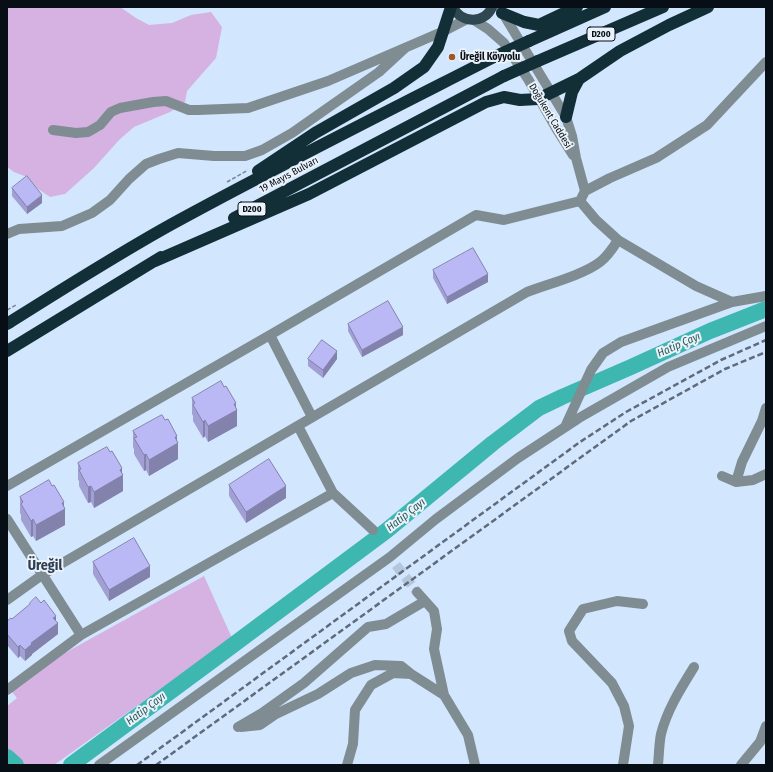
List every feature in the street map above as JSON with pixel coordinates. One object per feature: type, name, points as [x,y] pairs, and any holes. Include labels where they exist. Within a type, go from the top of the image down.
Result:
[{"type":"highway","points":[[172,224],[315,133],[394,88],[424,67],[438,47],[452,7]]},
{"type":"highway","points":[[498,9],[524,22],[539,25],[577,7]]},
{"type":"highway","name":"19 Mayıs Bulvarı","points":[[7,324],[77,280],[172,224],[322,144],[494,57],[605,7]]},
{"type":"highway","name":"19 Mayıs Bulvarı","points":[[7,351],[155,261],[337,163],[504,76],[663,7]]},
{"type":"highway","points":[[155,261],[309,194],[486,102],[504,97],[520,100],[538,99],[552,93],[579,80],[620,51],[669,25],[708,7]]},
{"type":"highway","points":[[566,117],[572,92],[579,80]]},
{"type":"main road","points":[[452,7],[460,16],[470,20],[480,19],[498,9]]},
{"type":"street","name":"Doğukent Caddesi","points":[[498,9],[566,117],[572,136],[576,158]]},
{"type":"street","points":[[53,130],[76,133],[88,132],[100,125],[111,112],[120,108],[153,102],[166,101],[189,110],[248,108],[328,81],[470,20]]},
{"type":"street","name":"Doğukent Caddesi","points":[[470,20],[488,30],[504,44],[528,79],[538,99],[576,158]]},
{"type":"street","points":[[7,234],[19,229],[62,226],[92,213],[110,200],[129,179],[146,164],[159,158],[178,153],[214,156],[245,156],[262,150],[292,133],[373,76],[405,48]]},
{"type":"street","points":[[7,486],[476,215],[504,220],[580,201],[585,191],[610,178],[656,158],[707,125],[766,62]]},
{"type":"street","points":[[576,158],[585,191]]},
{"type":"street","points":[[580,201],[596,220],[618,240],[696,286],[732,302]]},
{"type":"street","points":[[7,600],[42,575],[527,292],[588,270],[609,254],[618,240]]},
{"type":"street","points":[[565,427],[591,370],[603,353],[621,342],[732,302],[766,296]]},
{"type":"street","points":[[99,765],[390,557],[455,505],[518,458],[565,427],[668,367],[766,326]]},
{"type":"street","points":[[270,335],[312,417]]},
{"type":"street","points":[[736,482],[742,462],[762,421],[766,408]]},
{"type":"street","points":[[298,426],[333,493],[372,530]]},
{"type":"street","points":[[722,476],[736,482],[753,480],[766,474]]},
{"type":"street","points":[[7,690],[81,635],[333,493]]},
{"type":"street","points":[[7,519],[81,635]]},
{"type":"street","points":[[390,557],[396,565]]},
{"type":"street","points":[[417,592],[434,611],[437,629],[434,649],[444,695],[468,735],[475,765]]},
{"type":"street","points":[[425,601],[386,624],[368,628],[304,683],[262,713],[238,727],[260,725],[276,714],[318,694],[351,673],[375,665],[401,666],[444,695]]},
{"type":"street","points":[[623,765],[629,726],[624,706],[612,683],[572,641],[569,631],[583,609],[617,601],[643,604]]},
{"type":"street","points":[[658,765],[661,734],[667,717],[678,692],[694,667]]},
{"type":"street","points":[[347,765],[353,744],[354,710],[371,685],[392,673],[411,674]]},
{"type":"street","points":[[741,765],[760,742],[766,726]]},
{"type":"path","points":[[224,184],[249,169]]},
{"type":"path","points":[[7,310],[17,304]]},
{"type":"shaded area","points":[[7,7],[120,7],[149,25],[172,23],[191,15],[211,12],[222,27],[216,58],[187,91],[185,102],[170,112],[134,127],[120,139],[94,168],[65,194],[50,197],[38,189],[27,177],[14,172],[7,167]]},
{"type":"shaded area","points":[[204,576],[232,638],[54,765],[7,765],[7,706],[17,698],[12,692],[63,654]]},
{"type":"building","points":[[27,176],[42,195],[27,207],[12,188]]},
{"type":"building","points":[[473,248],[488,274],[447,297],[433,270]]},
{"type":"building","points":[[388,301],[403,327],[362,350],[348,324]]},
{"type":"building","points":[[322,340],[337,351],[323,370],[308,359]]},
{"type":"building","points":[[221,381],[224,387],[226,386],[236,403],[234,404],[237,410],[208,426],[205,420],[203,422],[193,405],[195,403],[192,398]]},
{"type":"building","points":[[162,415],[165,420],[168,419],[177,436],[175,437],[178,443],[149,460],[146,454],[144,455],[134,438],[137,437],[133,431]]},
{"type":"building","points":[[107,447],[110,452],[112,451],[122,468],[120,470],[123,475],[94,492],[91,486],[88,487],[79,470],[81,469],[78,463]]},
{"type":"building","points":[[269,459],[286,486],[246,512],[229,485]]},
{"type":"building","points":[[49,480],[52,486],[54,485],[64,502],[62,503],[65,509],[36,525],[33,519],[31,521],[21,504],[23,502],[20,497]]},
{"type":"building","points":[[134,538],[150,566],[109,590],[93,562]]},
{"type":"building","points":[[36,597],[41,603],[44,600],[56,616],[53,618],[58,623],[31,643],[32,644],[25,650],[20,645],[18,647],[7,634],[7,621],[11,618],[12,619]]},
{"type":"waterway","name":"Hatip Çayı","points":[[71,765],[386,531],[493,443],[539,408],[710,331],[766,309]]},
{"type":"waterway","points":[[7,757],[16,765]]},
{"type":"tunnel","points":[[396,565],[417,592]]},
{"type":"railway","points":[[137,765],[580,442],[626,412],[721,360],[766,340]]},
{"type":"railway","points":[[156,765],[631,421],[725,369],[766,352]]},
{"type":"place","name":"Üreğil Köyyolu","points":[[452,57]]},
{"type":"district","name":"Üreğil","points":[[45,566]]}]
